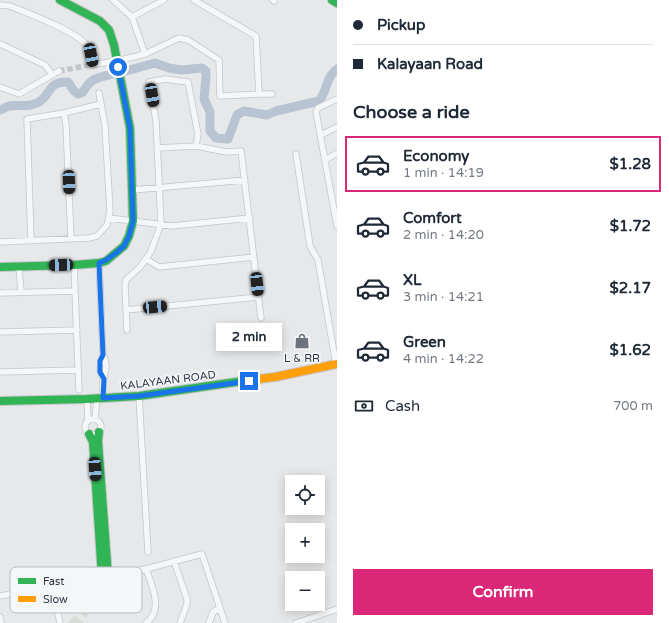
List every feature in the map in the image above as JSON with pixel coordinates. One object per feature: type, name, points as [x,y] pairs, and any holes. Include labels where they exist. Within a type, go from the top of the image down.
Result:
[{"type":"street","points":[[0,267],[99,263],[106,260],[124,246],[129,236],[133,221],[130,128],[114,45],[109,30],[100,21],[60,0]]},
{"type":"street","points":[[113,0],[132,16],[145,54]]},
{"type":"street","points":[[132,16],[164,0]]},
{"type":"street","points":[[194,0],[256,36],[259,94]]},
{"type":"street","points":[[332,0],[337,3]]},
{"type":"street","points":[[0,5],[10,6],[76,36],[87,45],[91,55],[91,64],[117,61],[145,54],[179,38],[188,40],[219,60],[220,96],[272,94]]},
{"type":"street","points":[[0,44],[45,65],[52,74]]},
{"type":"street","points":[[0,87],[19,94],[27,91],[59,71]]},
{"type":"street","points":[[127,330],[126,280],[140,267],[151,251],[160,224],[156,121],[149,82],[165,79],[188,82],[198,134],[196,146]]},
{"type":"street","points":[[0,242],[89,238],[97,236],[107,225],[109,218],[105,126],[99,93]]},
{"type":"street","points":[[337,99],[317,110],[337,226]]},
{"type":"street","points":[[31,240],[27,119],[64,113],[101,104]]},
{"type":"street","points":[[64,113],[66,124],[71,239]]},
{"type":"street","points":[[321,135],[337,127]]},
{"type":"street","points":[[158,148],[196,146],[226,152],[241,151],[261,318]]},
{"type":"street","points":[[325,160],[337,153]]},
{"type":"street","points":[[296,154],[310,246],[318,260],[337,364]]},
{"type":"street","points":[[133,190],[245,180]]},
{"type":"street","points":[[109,218],[172,226],[250,218]]},
{"type":"street","points":[[146,259],[159,267],[254,257]]},
{"type":"street","points":[[95,419],[104,379],[100,372],[100,361],[103,355],[99,263]]},
{"type":"street","points":[[74,265],[79,390]]},
{"type":"street","points":[[19,267],[21,292]]},
{"type":"street","points":[[0,293],[75,291]]},
{"type":"street","points":[[126,310],[258,297]]},
{"type":"street","points":[[0,332],[77,330]]},
{"type":"street","name":"KALAYAAN ROAD","points":[[0,401],[139,396],[282,376],[337,364]]},
{"type":"street","points":[[0,372],[78,370]]},
{"type":"street","points":[[139,396],[148,552]]},
{"type":"street","points":[[87,399],[88,421],[85,427],[93,442],[104,567]]},
{"type":"street","points":[[88,421],[95,419]]},
{"type":"street","points":[[95,419],[100,424],[98,441],[104,567]]},
{"type":"street","points":[[89,434],[99,432]]},
{"type":"street","points":[[142,570],[202,554],[225,623]]},
{"type":"street","points":[[174,561],[187,598],[180,623]]},
{"type":"street","points":[[146,569],[156,597],[152,616],[146,623]]},
{"type":"street","points":[[0,596],[10,594]]},
{"type":"street","points":[[209,623],[213,612],[220,608]]},
{"type":"street","points":[[296,623],[337,609]]},
{"type":"street","points":[[58,613],[60,623]]},
{"type":"street","points":[[0,617],[1,623]]},
{"type":"shaded area","points":[[79,613],[90,613],[86,618]]},
{"type":"shaded area","points":[[74,615],[84,623],[68,623]]},
{"type":"waterway","points":[[126,71],[155,63],[181,70],[202,68],[206,71],[204,99],[210,112],[210,131],[216,138],[228,139],[237,115],[244,111],[267,115],[276,111],[319,101],[324,93],[330,76],[337,69]]},
{"type":"waterway","points":[[0,110],[9,106],[35,104],[43,99],[53,86],[61,82],[68,82],[78,94],[83,92],[89,83],[95,79],[113,74]]},
{"type":"tunnel","points":[[59,71],[90,65]]},
{"type":"traffic: fast","points":[[0,267],[74,265],[106,261],[124,246],[129,236],[133,221],[130,128],[114,45],[109,30],[100,21],[60,0]]},
{"type":"traffic: fast","points":[[332,0],[337,3]]},
{"type":"traffic: fast","points":[[0,401],[139,396],[250,380]]},
{"type":"traffic: fast","points":[[99,432],[98,441],[107,567]]},
{"type":"traffic: fast","points":[[89,434],[93,442],[101,567]]},
{"type":"traffic: slow","points":[[250,380],[275,377],[337,364]]},
{"type":"place","name":"L & RR","points":[[302,341]]},
{"type":"route","points":[[118,67],[130,128],[134,212],[129,236],[124,246],[106,260],[99,263],[103,355],[100,361],[100,372],[104,379],[103,398],[139,396],[249,381]]}]
